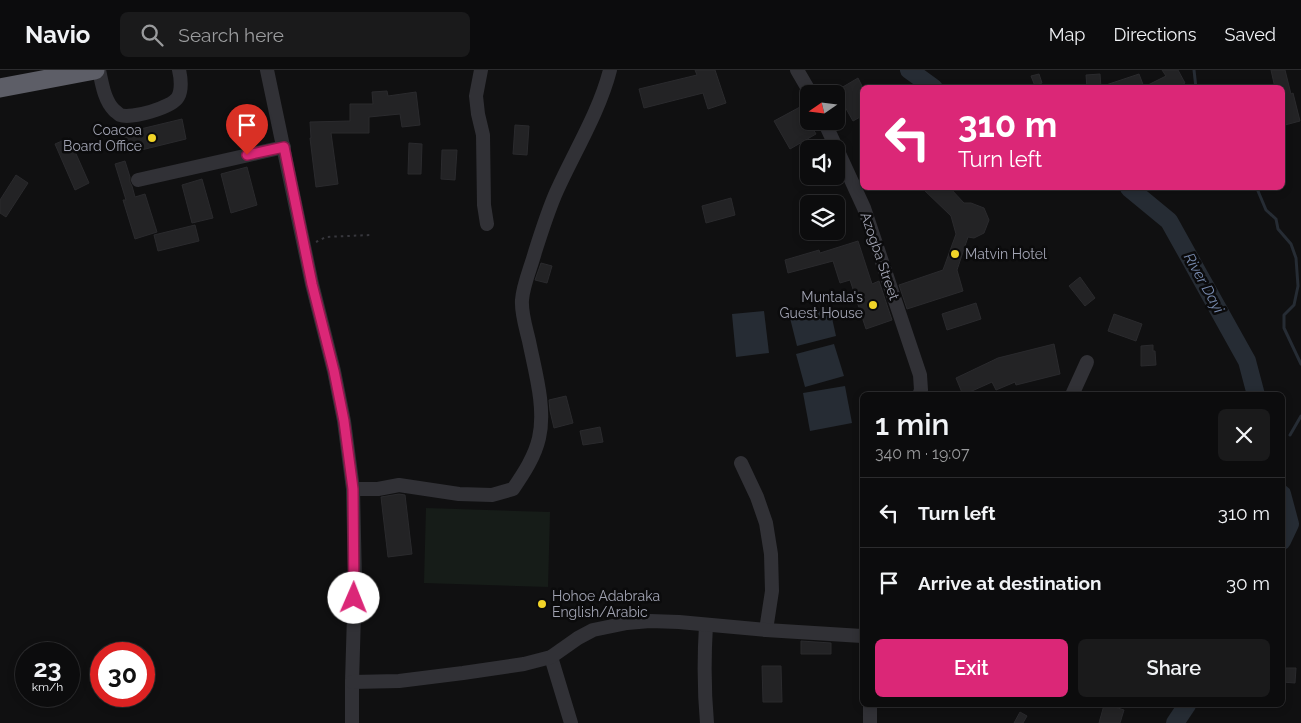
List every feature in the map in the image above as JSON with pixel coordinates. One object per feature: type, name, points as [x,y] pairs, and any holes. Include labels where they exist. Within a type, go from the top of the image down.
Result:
[{"type":"highway","points":[[0,88],[84,71]]},
{"type":"street","points":[[99,70],[104,93],[110,106],[121,116],[162,109],[173,102],[178,98],[180,89],[180,70]]},
{"type":"street","points":[[268,70],[304,248],[334,371],[344,421],[353,489],[352,723]]},
{"type":"street","points":[[481,70],[476,96],[483,135],[486,224]]},
{"type":"street","points":[[353,489],[378,489],[399,485],[459,494],[492,495],[513,489],[522,475],[539,439],[542,418],[522,299],[543,226],[601,97],[610,70]]},
{"type":"street","points":[[797,70],[806,85]]},
{"type":"street","name":"Azogba Street","points":[[828,130],[864,208],[920,376],[920,392]]},
{"type":"street","points":[[138,180],[284,147]]},
{"type":"street","points":[[1074,392],[1087,362]]},
{"type":"street","points":[[920,376],[928,392]]},
{"type":"street","points":[[741,463],[766,522],[772,590],[766,630]]},
{"type":"street","points":[[352,682],[399,681],[524,664],[551,658],[578,638],[593,630],[614,625],[650,621],[860,636]]},
{"type":"street","points":[[706,625],[704,665],[707,723]]},
{"type":"street","points":[[551,658],[571,723]]},
{"type":"street","points":[[870,707],[870,723]]},
{"type":"path","points":[[304,248],[326,237],[370,236]]},
{"type":"shaded area","points":[[830,309],[836,336],[797,346],[790,318]]},
{"type":"shaded area","points":[[764,311],[769,353],[736,357],[732,314]]},
{"type":"shaded area","points":[[834,344],[844,376],[805,387],[796,354]]},
{"type":"shaded area","points":[[845,386],[852,423],[810,431],[803,393]]},
{"type":"shaded area","points":[[426,508],[550,512],[548,587],[424,583]]},
{"type":"building","points":[[695,70],[715,70],[726,103],[708,109],[703,93],[644,108],[639,89],[697,75]]},
{"type":"building","points":[[1162,70],[1178,70],[1185,83],[1181,85],[1148,85],[1166,76]]},
{"type":"building","points":[[1271,70],[1285,70],[1300,121],[1285,125],[1285,85],[1274,85]]},
{"type":"building","points":[[1039,74],[1042,83],[1035,85],[1031,76]]},
{"type":"building","points":[[1100,74],[1101,85],[1087,85],[1086,75]]},
{"type":"building","points":[[1139,74],[1143,85],[1106,85]]},
{"type":"building","points":[[858,78],[862,85],[860,117],[853,121],[845,107],[845,86]]},
{"type":"building","points":[[387,91],[388,96],[416,92],[420,125],[402,127],[400,114],[369,117],[369,133],[331,133],[338,184],[316,187],[310,122],[350,121],[350,104],[373,104],[372,92]]},
{"type":"building","points":[[800,107],[800,130],[814,130],[816,134],[806,140],[800,140],[800,143],[790,149],[774,121]]},
{"type":"building","points":[[182,119],[186,139],[129,153],[124,133]]},
{"type":"building","points":[[515,125],[529,126],[527,155],[513,154]]},
{"type":"building","points":[[69,138],[89,183],[75,190],[55,144]]},
{"type":"building","points":[[409,143],[422,144],[421,174],[408,174]]},
{"type":"building","points":[[442,150],[457,150],[455,180],[441,179]]},
{"type":"building","points":[[125,161],[135,197],[145,194],[157,232],[135,239],[123,200],[126,200],[115,164]]},
{"type":"building","points":[[247,167],[257,205],[231,213],[221,174]]},
{"type":"building","points":[[16,175],[28,183],[6,217],[0,213],[0,200]]},
{"type":"building","points":[[202,179],[213,218],[192,223],[182,185]]},
{"type":"building","name":"Matvin Hotel","points":[[924,190],[952,190],[964,203],[971,203],[984,208],[989,220],[984,233],[974,238],[968,237],[957,270],[963,291],[907,309],[899,285],[943,270],[956,234],[951,216]]},
{"type":"building","points":[[731,198],[735,215],[706,223],[702,206]]},
{"type":"building","points":[[195,225],[199,241],[158,251],[154,235]]},
{"type":"building","points":[[858,241],[872,284],[879,281],[892,320],[866,329],[850,280],[840,283],[833,261],[788,273],[785,260],[819,250],[820,253]]},
{"type":"building","points":[[541,263],[552,266],[547,283],[535,280]]},
{"type":"building","points":[[1080,277],[1095,298],[1085,306],[1069,286]]},
{"type":"building","points":[[976,303],[981,319],[947,330],[942,314]]},
{"type":"building","points":[[1114,314],[1142,324],[1136,341],[1108,331]]},
{"type":"building","points":[[1054,344],[1060,374],[1016,385],[1015,382],[996,390],[992,382],[970,392],[962,392],[956,378],[998,358]]},
{"type":"building","points":[[1153,345],[1156,365],[1141,366],[1141,346]]},
{"type":"building","points":[[566,396],[573,423],[554,428],[549,400]]},
{"type":"building","points":[[600,427],[603,442],[583,445],[580,431]]},
{"type":"building","points":[[405,495],[412,554],[388,557],[381,497]]},
{"type":"building","points":[[801,641],[831,643],[831,654],[801,654]]},
{"type":"building","points":[[762,666],[781,666],[782,702],[763,702]]},
{"type":"building","points":[[1285,668],[1296,668],[1295,683],[1285,682]]},
{"type":"building","points":[[1103,707],[1115,707],[1124,710],[1120,723],[1099,723]]},
{"type":"building","points":[[1020,712],[1027,716],[1023,723],[1014,723]]},
{"type":"waterway","name":"River Dayi","points":[[909,70],[930,85]]},
{"type":"waterway","points":[[1194,70],[1196,85]]},
{"type":"waterway","name":"River Dayi","points":[[1131,190],[1169,221],[1247,361],[1255,392]]},
{"type":"waterway","points":[[1258,190],[1266,210],[1276,219],[1278,229],[1291,244],[1296,258],[1298,286],[1294,305],[1284,315],[1284,328],[1301,364]]},
{"type":"waterway","points":[[1290,435],[1301,416]]},
{"type":"waterway","name":"River Dayi","points":[[1285,505],[1290,524],[1285,535]]},
{"type":"waterway","name":"River Dayi","points":[[1175,723],[1186,707]]},
{"type":"place","name":"Coacoa Board Office","points":[[152,138]]},
{"type":"place","name":"Matvin Hotel","points":[[955,254]]},
{"type":"place","name":"Muntala's Guest House","points":[[873,305]]},
{"type":"place","name":"Hohoe Adabraka English/Arabic","points":[[542,604]]},
{"type":"route","points":[[247,155],[284,147],[312,284],[334,371],[344,421],[353,489],[354,598]]}]
